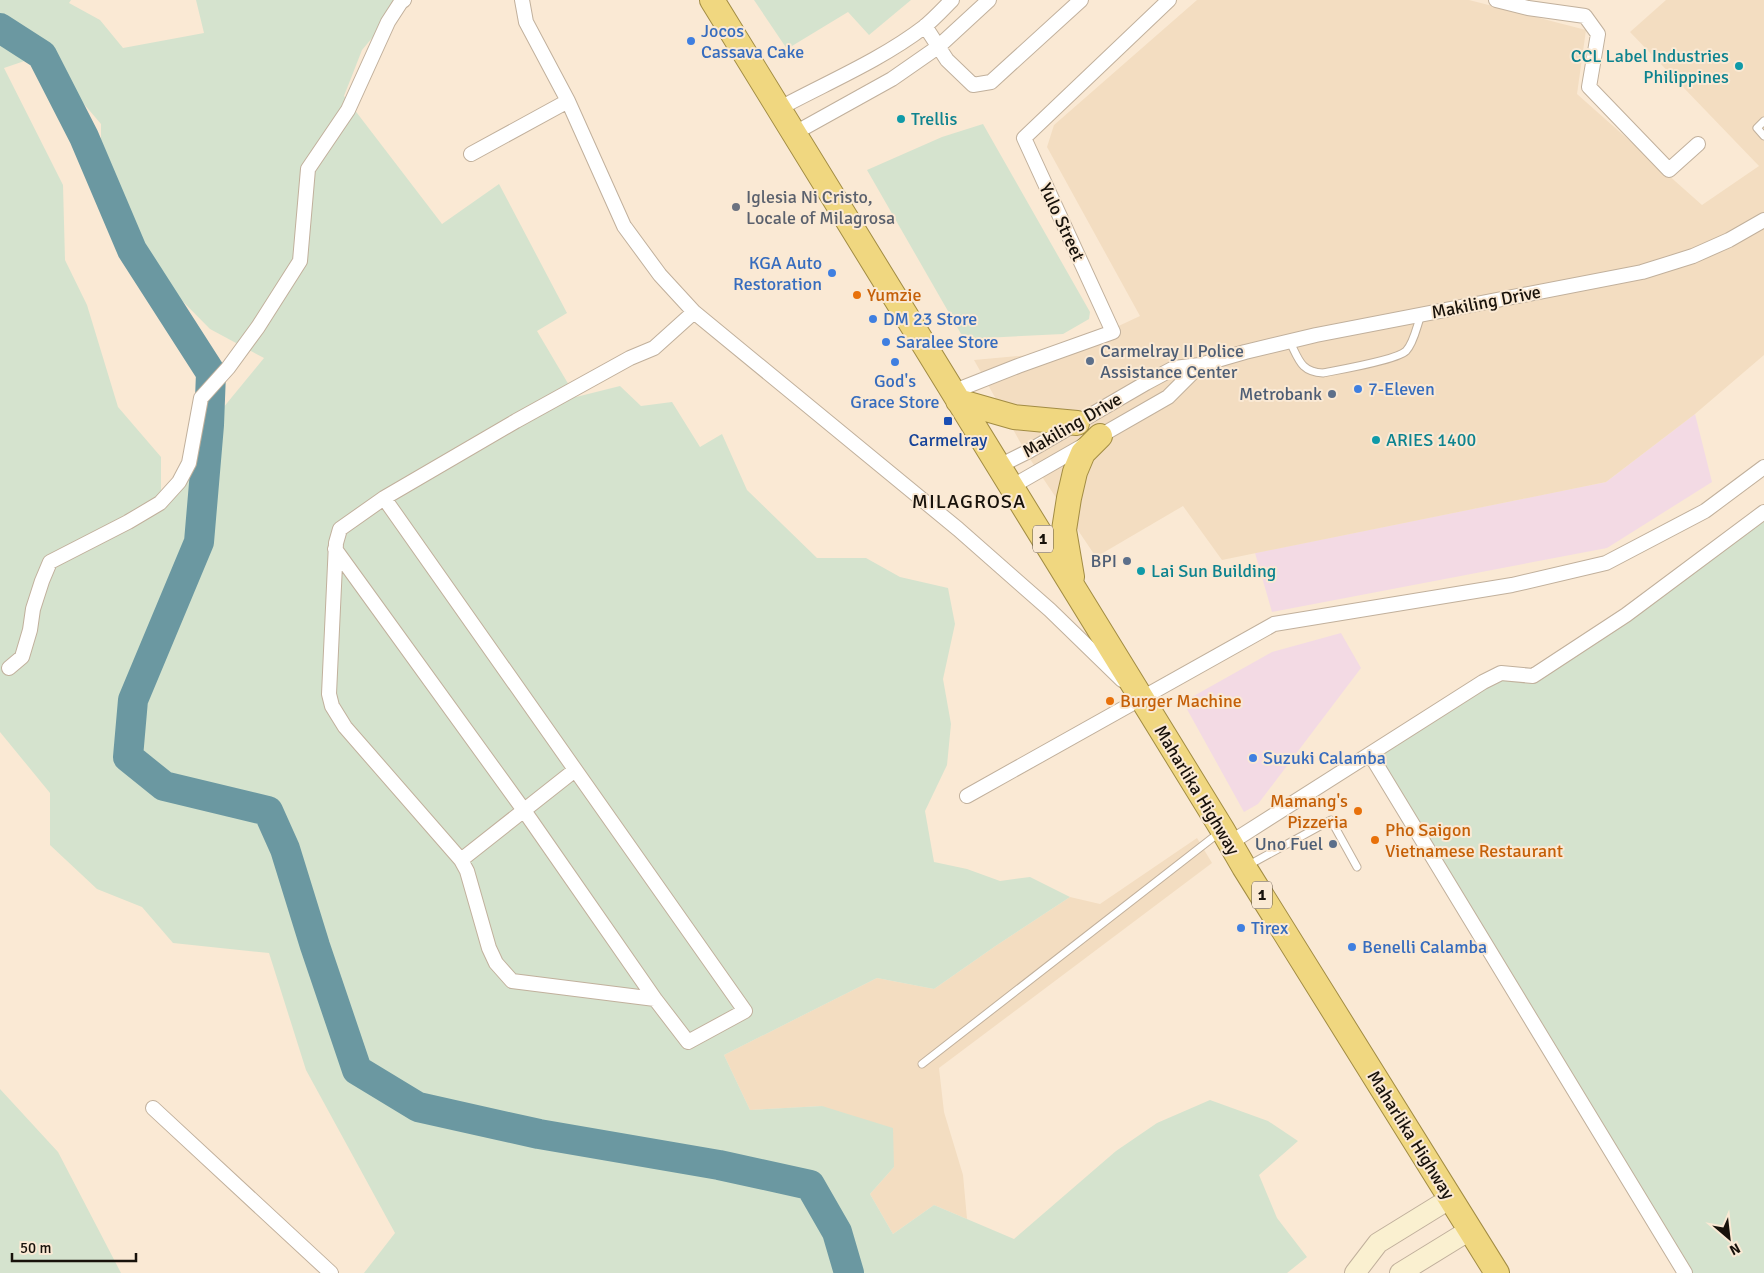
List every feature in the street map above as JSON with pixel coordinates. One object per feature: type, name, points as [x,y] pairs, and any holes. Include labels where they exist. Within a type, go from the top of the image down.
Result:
[{"type":"highway","name":"Maharlika Highway","points":[[712,0],[1244,868],[1496,1273]]},
{"type":"highway","points":[[955,397],[1014,417],[1077,423]]},
{"type":"highway","points":[[1074,591],[1064,530],[1067,506],[1075,472],[1083,453],[1100,436]]},
{"type":"main road","points":[[1355,1273],[1378,1243],[1450,1198]]},
{"type":"main road","points":[[1400,1273],[1470,1230]]},
{"type":"street","points":[[9,668],[22,657],[30,630],[33,610],[50,562],[128,522],[160,503],[179,482],[189,463],[201,398],[228,368],[258,327],[300,261],[308,169],[348,110],[388,22],[404,0]]},
{"type":"street","points":[[522,0],[526,22],[568,100],[624,226],[660,274],[694,312],[965,536],[1050,610],[1142,700]]},
{"type":"street","points":[[778,109],[875,58],[925,26],[952,0]]},
{"type":"street","points":[[793,134],[892,79],[938,46],[989,0]]},
{"type":"street","points":[[925,26],[947,60],[973,85],[991,82],[1082,0]]},
{"type":"street","name":"Yulo Street","points":[[955,397],[1018,366],[1113,332],[1024,138],[1169,0]]},
{"type":"street","points":[[1496,0],[1532,4],[1585,16],[1598,34],[1589,87],[1669,170],[1698,144]]},
{"type":"street","points":[[471,154],[568,100]]},
{"type":"street","name":"Makiling Drive","points":[[999,466],[1029,451],[1174,368],[1200,365],[1245,352],[1421,315],[1642,272],[1693,256],[1729,240],[1764,220]]},
{"type":"street","points":[[655,999],[512,981],[496,963],[467,871],[461,860],[345,727],[332,706],[329,694],[335,549],[340,529],[384,498],[524,416],[630,358],[654,348],[694,312]]},
{"type":"street","name":"Makiling Drive","points":[[1011,487],[1168,397],[1200,365]]},
{"type":"street","points":[[967,796],[1142,700],[1274,624],[1512,585],[1606,563],[1705,512],[1764,466]]},
{"type":"street","points":[[335,549],[523,809],[655,999],[688,1042],[745,1011],[384,498]]},
{"type":"street","points":[[1226,836],[1370,754],[1483,682],[1501,673],[1533,676],[1626,615],[1764,512]]},
{"type":"street","points":[[1370,754],[1685,1273]]},
{"type":"street","points":[[461,860],[523,809],[575,770]]},
{"type":"street","points":[[153,1108],[332,1273]]},
{"type":"lane","points":[[1764,121],[1757,128],[1764,136]]},
{"type":"lane","points":[[1290,342],[1300,363],[1311,373],[1323,374],[1406,352],[1421,315]]},
{"type":"lane","points":[[1244,868],[1331,820],[1357,867]]},
{"type":"lane","points":[[922,1064],[1226,836]]},
{"type":"shaded area","points":[[1197,0],[1469,0],[1586,30],[1577,94],[1702,205],[1759,166],[1630,32],[1666,0],[1764,0],[1764,355],[1695,414],[1606,482],[1222,560],[1183,506],[1096,557],[1028,456],[974,360],[1063,352],[1140,316],[1047,147],[1054,125]]},
{"type":"shaded area","points":[[1695,414],[1712,482],[1607,548],[1272,612],[1255,553],[1606,482]]},
{"type":"shaded area","name":"Suzuki Calamba","points":[[1341,633],[1361,668],[1258,804],[1244,812],[1183,702],[1272,652]]},
{"type":"shaded area","points":[[1197,838],[1212,863],[939,1068],[944,1112],[963,1175],[967,1219],[934,1205],[893,1234],[870,1194],[894,1167],[822,1106],[750,1110],[724,1055],[877,978],[934,989],[1070,897],[1100,904]]},
{"type":"green space","points":[[0,0],[71,0],[69,3],[100,20],[123,48],[204,33],[196,0],[404,0],[362,50],[344,96],[442,224],[499,184],[567,313],[537,331],[576,397],[620,386],[641,406],[672,402],[700,447],[722,434],[747,490],[817,558],[866,558],[900,577],[948,588],[955,624],[943,679],[951,724],[947,765],[925,811],[934,862],[967,869],[1000,881],[1030,877],[1070,897],[934,989],[877,978],[724,1055],[750,1110],[822,1106],[893,1128],[894,1167],[870,1194],[893,1234],[934,1205],[1014,1239],[1116,1151],[1157,1123],[1210,1100],[1268,1121],[1298,1141],[1259,1175],[1277,1218],[1307,1257],[1287,1273],[364,1273],[395,1233],[306,1070],[269,953],[173,943],[142,907],[97,889],[50,845],[50,793],[0,732]],"holes":[[[42,55],[101,124],[101,177],[132,250],[210,329],[264,358],[209,425],[161,502],[161,457],[118,407],[87,305],[65,260],[63,185],[4,68]]]},
{"type":"green space","points":[[754,0],[911,0],[869,35],[848,12],[787,49]]},
{"type":"green space","points":[[983,124],[1090,312],[1089,319],[1063,334],[964,339],[867,170],[942,137]]},
{"type":"green space","points":[[1764,509],[1764,1273],[1691,1273],[1374,757],[1481,682],[1527,676],[1616,620]]},
{"type":"green space","points":[[0,1089],[58,1152],[121,1273],[0,1273]]},
{"type":"waterway","points":[[0,28],[42,55],[84,137],[132,250],[211,373],[209,425],[199,542],[133,700],[128,757],[164,786],[268,811],[285,849],[315,946],[357,1070],[418,1107],[539,1134],[719,1165],[810,1185],[837,1232],[849,1273]]},
{"type":"place","name":"Jocos Cassava Cake","points":[[691,41]]},
{"type":"place","name":"CCL Label Industries Philippines","points":[[1739,66]]},
{"type":"place","name":"Trellis","points":[[901,119]]},
{"type":"place","name":"Iglesia Ni Cristo, Locale of Milagrosa","points":[[736,207]]},
{"type":"place","name":"KGA Auto Restoration","points":[[832,273]]},
{"type":"place","name":"Yumzie","points":[[857,295]]},
{"type":"place","name":"DM 23 Store","points":[[873,319]]},
{"type":"place","name":"Saralee Store","points":[[886,342]]},
{"type":"place","name":"Carmelray II Police Assistance Center","points":[[1090,361]]},
{"type":"place","name":"God's Grace Store","points":[[895,362]]},
{"type":"place","name":"7-Eleven","points":[[1358,389]]},
{"type":"place","name":"Metrobank","points":[[1332,394]]},
{"type":"place","name":"Carmelray","points":[[948,421]]},
{"type":"place","name":"ARIES 1400","points":[[1376,440]]},
{"type":"place","name":"BPI","points":[[1127,561]]},
{"type":"place","name":"Lai Sun Building","points":[[1141,571]]},
{"type":"place","name":"Burger Machine","points":[[1110,701]]},
{"type":"place","name":"Suzuki Calamba","points":[[1253,758]]},
{"type":"place","name":"Mamang's Pizzeria","points":[[1358,811]]},
{"type":"place","name":"Pho Saigon Vietnamese Restaurant","points":[[1375,840]]},
{"type":"place","name":"Uno Fuel","points":[[1333,844]]},
{"type":"place","name":"Tirex","points":[[1241,928]]},
{"type":"place","name":"Benelli Calamba","points":[[1352,947]]},
{"type":"district","name":"MILAGROSA","points":[[969,501]]}]
